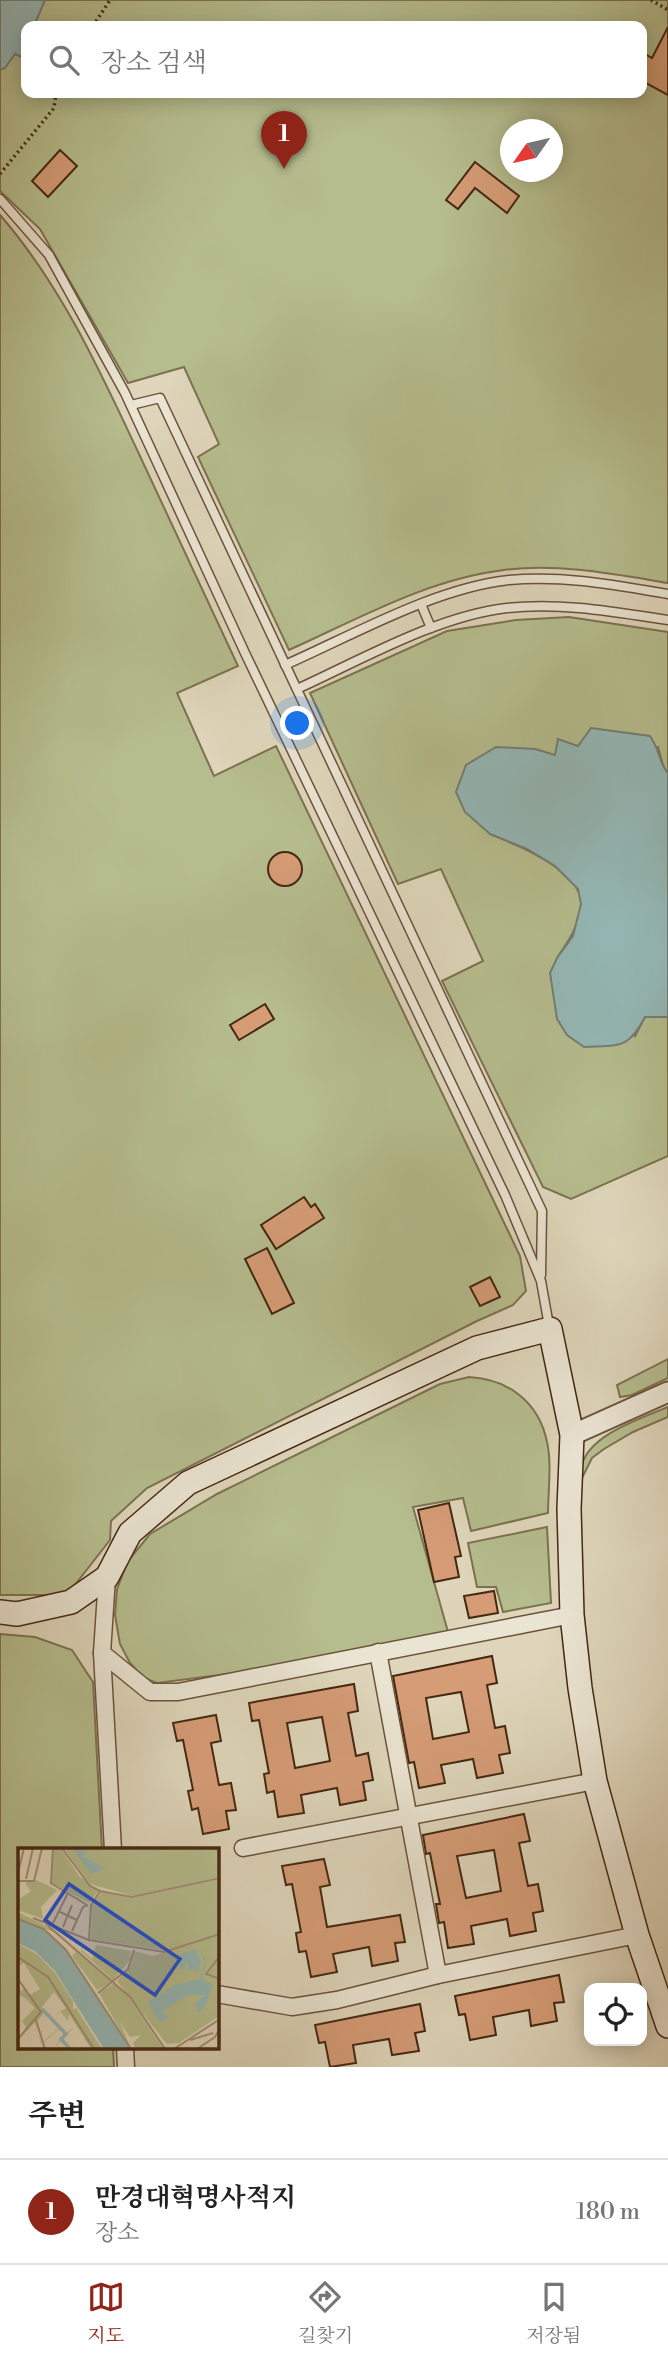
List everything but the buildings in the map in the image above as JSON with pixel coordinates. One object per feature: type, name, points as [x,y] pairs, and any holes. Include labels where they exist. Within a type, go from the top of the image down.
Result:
[{"type":"main road","points":[[0,1612],[18,1614],[71,1602],[107,1577],[130,1532],[188,1483],[477,1349],[550,1329],[572,1436],[569,1509],[572,1615],[595,1781],[637,1935],[668,2026]]},
{"type":"street","points":[[572,1436],[668,1392]]},
{"type":"street","points":[[107,1577],[102,1654],[113,1848]]},
{"type":"street","points":[[102,1654],[150,1692],[178,1692],[572,1615]]},
{"type":"street","points":[[378,1652],[438,1975]]},
{"type":"street","points":[[243,1848],[595,1781]]},
{"type":"street","points":[[219,1994],[292,2007],[337,2000],[438,1975],[637,1935]]},
{"type":"lane","points":[[0,199],[49,256],[131,405],[251,666],[505,1195],[541,1282],[550,1329]]},
{"type":"lane","points":[[131,405],[160,398],[542,1211],[541,1282]]},
{"type":"lane","points":[[285,665],[421,604],[470,588],[509,580],[582,580],[668,594]]},
{"type":"lane","points":[[421,604],[431,628]]},
{"type":"lane","points":[[297,690],[431,628],[475,614],[508,608],[586,607],[668,620]]},
{"type":"path","points":[[96,21],[110,0]]},
{"type":"path","points":[[651,0],[668,10]]},
{"type":"path","points":[[0,174],[54,108],[55,98]]},
{"type":"green space","points":[[0,0],[668,0],[668,583],[565,569],[504,570],[448,582],[421,591],[289,650],[198,457],[219,444],[184,367],[128,383],[40,229],[0,191]]},
{"type":"green space","points":[[0,215],[61,299],[94,360],[238,666],[177,693],[214,776],[276,746],[520,1256],[526,1291],[513,1305],[147,1488],[111,1521],[110,1540],[67,1595],[0,1595]]},
{"type":"green space","points":[[569,617],[668,632],[668,773],[664,769],[658,747],[578,746],[555,756],[535,749],[490,834],[546,860],[571,880],[578,892],[581,904],[576,926],[557,958],[635,1036],[645,1017],[668,1017],[668,1156],[571,1199],[543,1187],[442,981],[483,961],[441,869],[398,884],[310,693],[447,631],[516,620]]},
{"type":"green space","points":[[668,1359],[668,1378],[632,1395],[620,1397],[617,1385]]},
{"type":"green space","points":[[469,1377],[497,1382],[509,1388],[520,1395],[537,1415],[548,1450],[548,1513],[471,1531],[463,1498],[413,1507],[448,1632],[243,1672],[157,1683],[144,1678],[130,1663],[120,1644],[115,1615],[117,1589],[128,1561],[150,1534],[217,1494],[440,1384]]},
{"type":"green space","points":[[668,1407],[668,1417],[633,1432],[592,1458],[580,1482],[582,1465],[587,1454],[605,1436]]},
{"type":"green space","points":[[547,1527],[551,1603],[503,1612],[496,1587],[477,1587],[468,1543]]},
{"type":"green space","points":[[0,1634],[35,1637],[72,1650],[93,1682],[102,1848],[18,1848],[18,2050],[113,2050],[114,2067],[0,2067]]},
{"type":"water","points":[[0,0],[45,0],[36,21],[21,21],[21,57],[15,54],[5,68],[0,70]]},
{"type":"water","points":[[591,728],[650,736],[668,773],[668,1017],[645,1017],[633,1035],[621,1044],[584,1047],[567,1035],[557,1019],[550,973],[573,936],[581,904],[578,889],[555,866],[527,849],[490,834],[465,812],[456,792],[466,765],[496,747],[535,749],[555,755],[558,739],[578,746]]},
{"type":"place","name":"만경대혁명사적지","points":[[284,169]]}]
